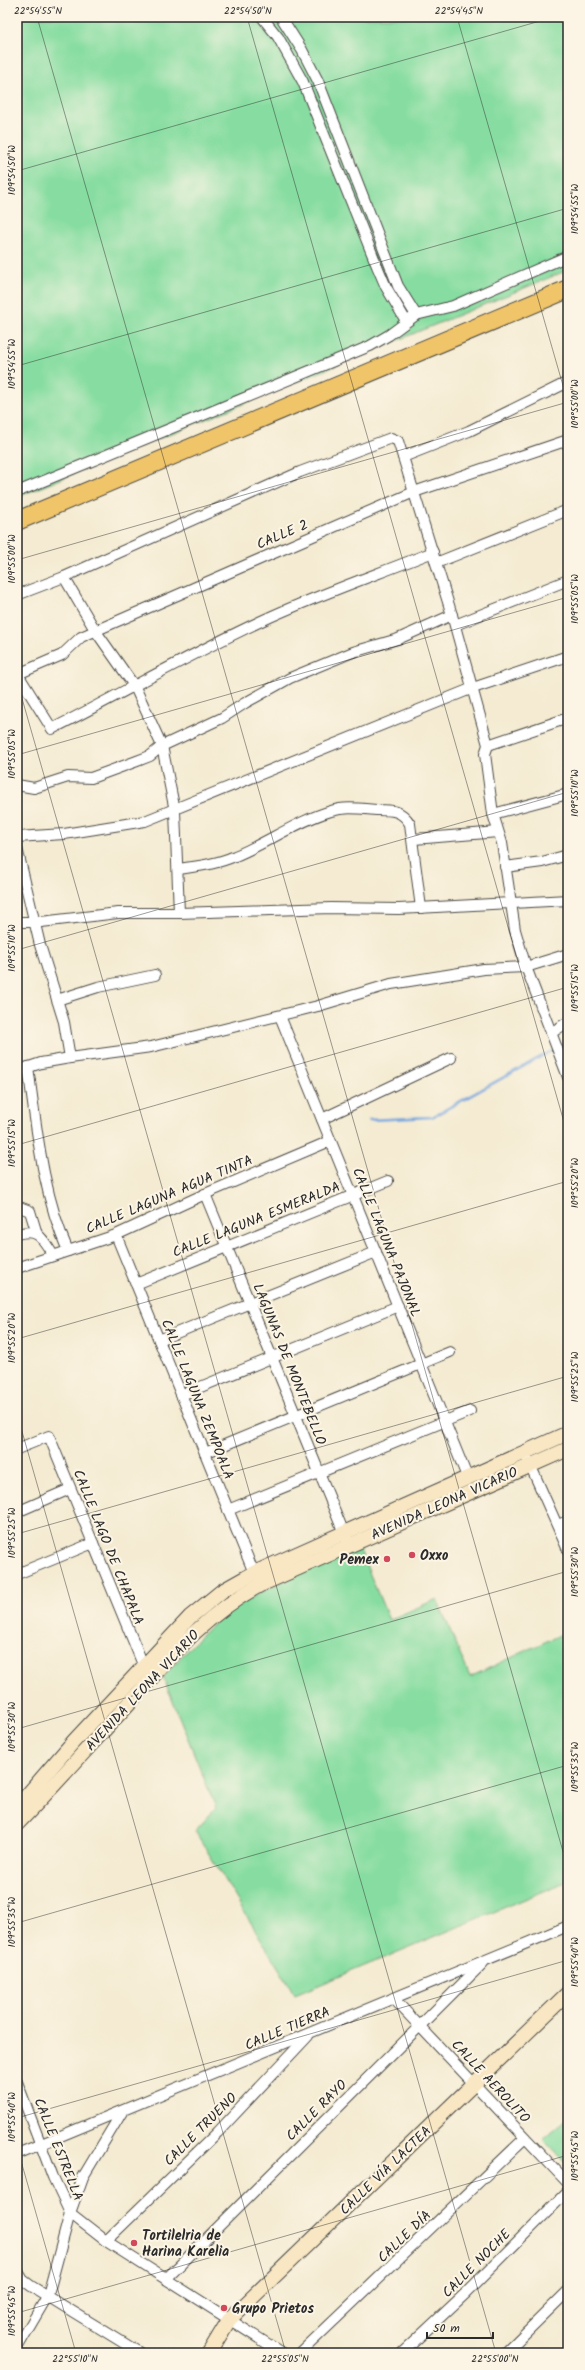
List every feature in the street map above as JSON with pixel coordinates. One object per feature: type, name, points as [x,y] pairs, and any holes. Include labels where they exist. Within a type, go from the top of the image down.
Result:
[{"type":"highway","points":[[17,521],[568,289]]},
{"type":"street","points":[[262,17],[278,37],[303,82],[386,287],[406,321]]},
{"type":"street","points":[[281,17],[302,50],[318,81],[398,286],[416,315]]},
{"type":"street","points":[[17,492],[370,346],[390,335],[406,321],[416,315],[453,306],[568,256]]},
{"type":"street","points":[[403,457],[470,431],[568,382]]},
{"type":"street","points":[[17,595],[64,577],[300,472],[391,438],[398,441],[455,625],[488,745],[485,754],[493,814],[505,867],[510,904],[526,967],[568,1077]]},
{"type":"street","name":"CALLE 2","points":[[17,673],[62,655],[81,637],[95,630],[414,492],[568,440]]},
{"type":"street","points":[[436,563],[568,510]]},
{"type":"street","points":[[17,673],[52,729],[187,658],[271,617],[432,552]]},
{"type":"street","points":[[64,577],[95,630],[134,687],[162,746],[175,811],[179,869],[179,913]]},
{"type":"street","points":[[455,625],[568,580]]},
{"type":"street","points":[[17,786],[34,788],[68,777],[91,778],[150,756],[162,746],[222,718],[245,703],[290,678],[353,652],[398,639],[452,615]]},
{"type":"street","points":[[17,837],[64,834],[145,821],[175,811],[344,739],[472,688],[568,656]]},
{"type":"street","points":[[488,745],[568,718]]},
{"type":"street","points":[[493,814],[568,794]]},
{"type":"street","points":[[179,869],[218,862],[235,856],[266,840],[332,811],[348,808],[394,810],[405,815],[410,824],[414,839],[421,908]]},
{"type":"street","points":[[414,839],[498,832]]},
{"type":"street","points":[[17,848],[56,1000],[64,1022],[70,1058]]},
{"type":"street","points":[[505,867],[542,862],[568,855]]},
{"type":"street","points":[[17,922],[35,922],[118,912],[179,913],[331,908],[421,908],[464,904],[510,904],[568,900]]},
{"type":"street","points":[[17,1071],[28,1067],[70,1058],[151,1048],[280,1016],[391,984],[484,969],[526,967],[568,954]]},
{"type":"street","points":[[56,1000],[105,985],[155,975]]},
{"type":"street","name":"CALLE LAGUNA PAJONAL","points":[[280,1016],[468,1479]]},
{"type":"street","points":[[551,1033],[568,1022]]},
{"type":"street","points":[[322,1119],[450,1058]]},
{"type":"street","points":[[28,1067],[45,1186],[55,1221],[68,1251]]},
{"type":"street","name":"CALLE LAGUNA AGUA TINTA","points":[[17,1268],[116,1235],[205,1194],[330,1141]]},
{"type":"street","name":"CALLE LAGUNA ESMERALDA","points":[[136,1284],[388,1181]]},
{"type":"street","name":"LAGUNAS DE MONTEBELLO","points":[[205,1194],[346,1539]]},
{"type":"street","points":[[17,1206],[30,1211],[37,1234],[53,1255]]},
{"type":"street","points":[[17,1234],[25,1232],[37,1234]]},
{"type":"street","name":"CALLE LAGUNA ZEMPOALA","points":[[116,1235],[254,1573]]},
{"type":"street","points":[[159,1340],[376,1252]]},
{"type":"street","points":[[181,1395],[398,1306]]},
{"type":"street","points":[[205,1453],[450,1352]]},
{"type":"street","points":[[228,1510],[320,1474],[470,1411]]},
{"type":"street","name":"AVENIDA LEONA VICARIO","points":[[17,1824],[57,1783],[182,1643],[221,1609],[255,1588],[346,1539],[468,1479],[568,1433]]},
{"type":"street","name":"CALLE LAGO DE CHAPALA","points":[[17,1449],[49,1436],[144,1667]]},
{"type":"street","name":"AVENIDA LEONA VICARIO","points":[[17,1807],[74,1741],[172,1636],[204,1605],[222,1591],[254,1573],[346,1539],[568,1449]]},
{"type":"street","points":[[525,1452],[568,1550]]},
{"type":"street","points":[[17,1512],[70,1489]]},
{"type":"street","points":[[558,1525],[568,1521]]},
{"type":"street","points":[[17,1574],[93,1543]]},
{"type":"street","name":"CALLE TIERRA","points":[[17,2154],[122,2112],[568,1926]]},
{"type":"street","name":"CALLE RAYO","points":[[166,2279],[486,1960]]},
{"type":"street","name":"CALLE VÍA LACTEA","points":[[209,2353],[229,2320],[476,2084],[568,1993]]},
{"type":"street","name":"CALLE AEROLITO","points":[[393,1998],[568,2183]]},
{"type":"street","name":"CALLE TRUENO","points":[[106,2241],[218,2132],[310,2034]]},
{"type":"street","name":"CALLE ESTRELLA","points":[[17,2082],[70,2213],[106,2241],[282,2353]]},
{"type":"street","points":[[17,2348],[48,2295],[70,2213],[82,2177],[122,2112]]},
{"type":"street","name":"CALLE DÍA","points":[[300,2353],[525,2138]]},
{"type":"street","name":"CALLE NOCHE","points":[[402,2353],[568,2191]]},
{"type":"street","points":[[17,2270],[23,2280],[140,2353]]},
{"type":"street","points":[[505,2353],[568,2291]]},
{"type":"green space","points":[[17,17],[568,17],[568,270],[17,497]]},
{"type":"green space","points":[[359,1548],[389,1620],[437,1599],[470,1677],[564,1633],[568,1641],[568,1881],[295,1995],[195,1831],[216,1808],[163,1677],[204,1633],[218,1620],[234,1609],[268,1588]]},
{"type":"green space","points":[[568,2118],[568,2166],[543,2139]]},
{"type":"waterway","points":[[559,1046],[568,1041]]},
{"type":"waterway","points":[[369,1120],[432,1117],[555,1049]]},
{"type":"place","name":"Oxxo","points":[[412,1555]]},
{"type":"place","name":"Pemex","points":[[387,1559]]},
{"type":"place","name":"Tortilelria de Harina Karelia","points":[[134,2243]]},
{"type":"place","name":"Grupo Prietos","points":[[224,2308]]}]
